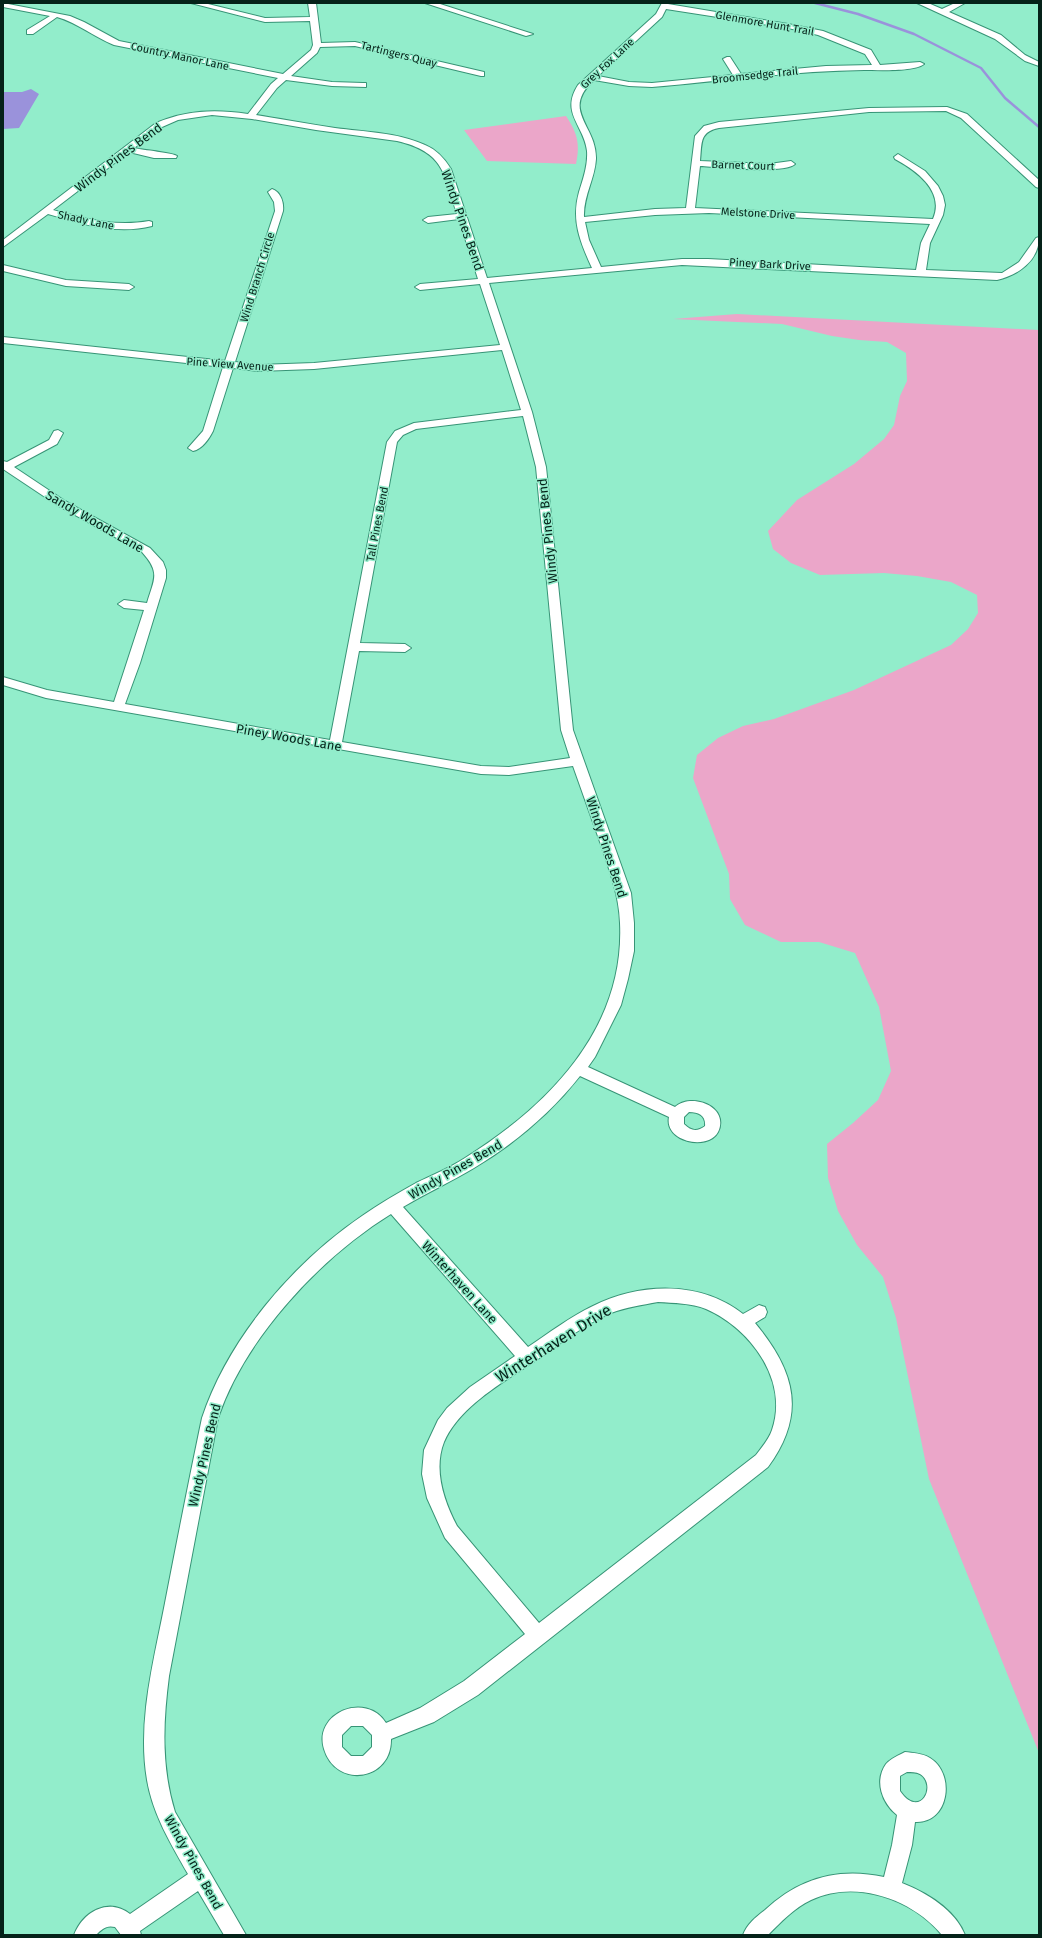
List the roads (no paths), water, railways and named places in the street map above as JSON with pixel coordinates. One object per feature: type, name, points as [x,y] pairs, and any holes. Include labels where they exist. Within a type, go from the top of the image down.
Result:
[{"type":"street","points":[[195,3],[265,20],[314,19]]},
{"type":"street","points":[[250,117],[265,96],[284,77],[311,55],[317,45],[312,3]]},
{"type":"street","points":[[428,3],[529,34]]},
{"type":"street","points":[[921,3],[988,32],[1009,44],[1025,59],[1039,64]]},
{"type":"street","points":[[942,12],[961,3]]},
{"type":"street","name":"Country Manor Lane","points":[[3,5],[56,16],[83,24],[100,37],[117,43],[284,77],[332,84],[364,85]]},
{"type":"street","name":"Glenmore Hunt Trail","points":[[665,5],[820,33],[852,44],[868,52],[877,67]]},
{"type":"street","name":"Grey Fox Lane","points":[[598,270],[579,220],[581,193],[590,168],[591,154],[585,129],[574,110],[574,99],[581,87],[659,16],[665,5]]},
{"type":"street","points":[[30,32],[56,16]]},
{"type":"street","name":"Tartingers Quay","points":[[317,45],[355,44],[481,74]]},
{"type":"street","points":[[727,59],[739,77]]},
{"type":"street","name":"Broomsedge Trail","points":[[592,77],[629,84],[652,85],[826,68],[899,67],[920,64]]},
{"type":"street","points":[[690,211],[699,136],[703,131],[714,126],[869,110],[939,108],[964,116],[1039,185]]},
{"type":"street","name":"Windy Pines Bend","points":[[3,244],[159,125],[182,116],[203,113],[250,117],[388,137],[421,146],[438,156],[443,162],[463,216],[527,412],[541,467],[565,714],[568,730],[624,893],[627,923],[627,950],[622,979],[614,1005],[590,1053],[579,1069],[538,1113],[514,1133],[468,1164],[418,1189],[368,1221],[311,1267],[277,1305],[245,1345],[218,1394],[210,1418],[160,1676],[153,1735],[155,1762],[166,1812],[201,1877],[236,1935]]},
{"type":"street","points":[[127,149],[154,155],[173,156]]},
{"type":"street","points":[[898,157],[922,173],[935,189],[941,208],[936,222],[924,245],[921,273]]},
{"type":"street","name":"Barnet Court","points":[[695,163],[769,167],[792,164]]},
{"type":"street","name":"Wind Branch Circle","points":[[193,448],[205,437],[208,431],[280,208],[280,202],[272,192]]},
{"type":"street","name":"Shady Lane","points":[[47,211],[108,227],[124,228],[149,224]]},
{"type":"street","name":"Melstone Drive","points":[[579,220],[633,214],[690,211],[936,222]]},
{"type":"street","points":[[428,220],[463,216]]},
{"type":"street","name":"Piney Bark Drive","points":[[420,287],[682,262],[734,262],[993,277],[1010,274],[1017,271],[1039,240]]},
{"type":"street","points":[[3,268],[66,283],[129,287]]},
{"type":"street","name":"Pine View Avenue","points":[[4,341],[258,368],[314,366],[506,347]]},
{"type":"street","name":"Tall Pines Bend","points":[[335,746],[392,442],[394,438],[406,429],[427,424],[527,412]]},
{"type":"street","points":[[4,465],[53,442],[58,433]]},
{"type":"street","name":"Sandy Woods Lane","points":[[4,465],[61,503],[152,555],[159,566],[160,578],[152,607],[118,707]]},
{"type":"street","points":[[124,604],[152,607]]},
{"type":"street","points":[[354,647],[405,648]]},
{"type":"street","name":"Piney Woods Lane","points":[[3,681],[46,694],[335,746],[493,771],[509,771],[578,761]]},
{"type":"street","points":[[579,1069],[677,1114]]},
{"type":"street","name":"Winterhaven Lane","points":[[393,1206],[475,1297],[527,1358]]},
{"type":"street","name":"Winterhaven Drive","points":[[381,1734],[426,1715],[459,1697],[538,1636],[762,1461],[773,1447],[781,1431],[784,1417],[784,1400],[781,1383],[775,1366],[765,1346],[744,1322],[729,1310],[712,1302],[694,1297],[671,1295],[649,1296],[628,1300],[596,1312],[461,1404],[448,1418],[437,1438],[432,1456],[431,1475],[433,1492],[440,1512],[451,1532],[538,1636]]},
{"type":"street","points":[[744,1322],[759,1312]]},
{"type":"street","points":[[891,1889],[902,1845],[907,1811]]},
{"type":"street","points":[[84,1935],[88,1928],[96,1920],[105,1916],[114,1916],[123,1920],[129,1931],[201,1877]]},
{"type":"street","points":[[753,1935],[789,1902],[809,1890],[831,1883],[854,1881],[878,1884],[914,1899],[935,1914],[954,1935]]},
{"type":"waterway","points":[[815,3],[858,14],[914,34],[981,68],[1005,98],[1039,127]]}]
